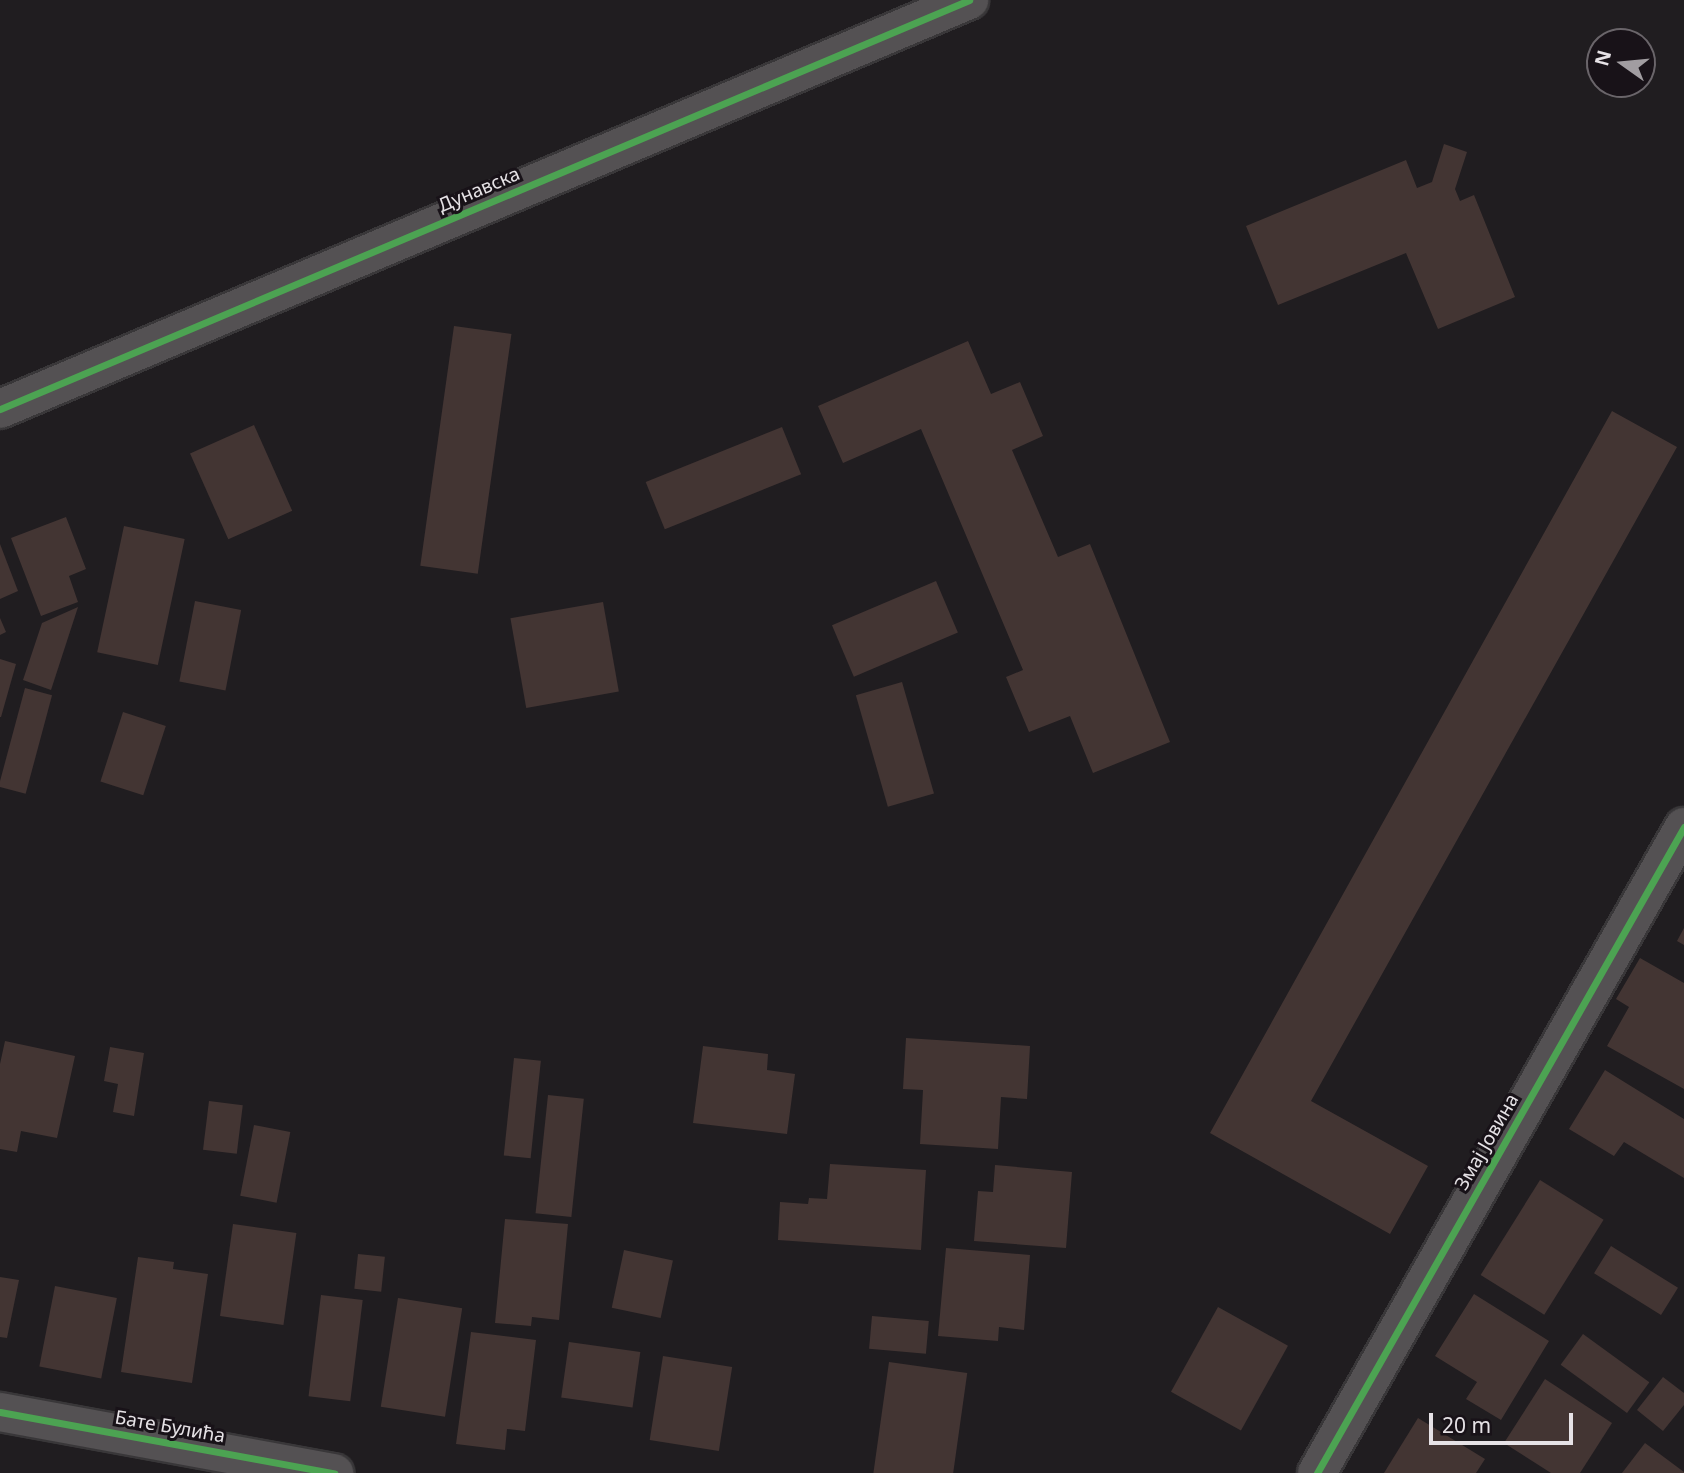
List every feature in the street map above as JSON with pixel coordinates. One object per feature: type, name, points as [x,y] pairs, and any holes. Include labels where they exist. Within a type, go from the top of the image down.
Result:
[{"type":"street","name":"Дунавска","points":[[0,409],[970,0]]},
{"type":"street","name":"Змај Јовина","points":[[1317,1473],[1684,827]]},
{"type":"street","name":"Бате Булића","points":[[0,1412],[334,1473]]},
{"type":"building","points":[[1444,144],[1467,152],[1455,189],[1460,201],[1474,195],[1515,297],[1438,329],[1406,253],[1278,305],[1246,226],[1406,160],[1417,188],[1432,182]]},
{"type":"building","points":[[454,326],[511,334],[478,574],[420,566]]},
{"type":"building","points":[[968,341],[991,394],[1020,382],[1043,436],[1012,450],[1058,557],[1090,544],[1170,742],[1093,773],[1070,716],[1029,732],[1006,677],[1023,670],[921,429],[843,463],[818,406]]},
{"type":"building","points":[[1612,411],[1677,447],[1311,1101],[1428,1166],[1390,1234],[1210,1133]]},
{"type":"building","points":[[254,425],[292,511],[228,539],[190,453]]},
{"type":"building","points":[[782,427],[801,474],[665,529],[646,482]]},
{"type":"building","points":[[66,517],[86,569],[69,576],[78,602],[41,616],[11,538]]},
{"type":"building","points":[[124,526],[185,539],[158,665],[97,652]]},
{"type":"building","points":[[0,544],[18,591],[0,599]]},
{"type":"building","points":[[936,581],[958,633],[854,677],[832,625]]},
{"type":"building","points":[[195,601],[241,610],[225,690],[179,681]]},
{"type":"building","points":[[603,602],[619,692],[526,708],[510,618]]},
{"type":"building","points":[[78,607],[51,690],[23,680],[42,623]]},
{"type":"building","points":[[0,618],[6,632],[0,635]]},
{"type":"building","points":[[0,659],[16,664],[1,717],[0,717]]},
{"type":"building","points":[[902,682],[934,794],[888,807],[856,695]]},
{"type":"building","points":[[25,688],[52,695],[26,794],[0,787]]},
{"type":"building","points":[[123,712],[166,726],[143,795],[100,781]]},
{"type":"building","points":[[1684,928],[1684,945],[1677,941]]},
{"type":"building","points":[[1640,958],[1684,983],[1684,1089],[1607,1046],[1629,1007],[1616,999]]},
{"type":"building","points":[[906,1038],[1030,1046],[1027,1099],[1001,1097],[998,1149],[920,1144],[923,1090],[903,1089]]},
{"type":"building","points":[[5,1041],[75,1056],[57,1138],[21,1131],[17,1152],[0,1149],[0,1064]]},
{"type":"building","points":[[703,1046],[768,1054],[767,1070],[795,1074],[787,1134],[693,1123]]},
{"type":"building","points":[[110,1047],[144,1053],[134,1116],[113,1112],[118,1084],[104,1081]]},
{"type":"building","points":[[514,1058],[541,1061],[531,1158],[504,1155]]},
{"type":"building","points":[[1605,1070],[1684,1119],[1684,1178],[1624,1142],[1614,1156],[1569,1129]]},
{"type":"building","points":[[548,1095],[584,1099],[571,1217],[536,1213]]},
{"type":"building","points":[[209,1101],[243,1105],[237,1154],[203,1150]]},
{"type":"building","points":[[254,1125],[290,1132],[277,1203],[240,1196]]},
{"type":"building","points":[[830,1164],[926,1170],[921,1250],[778,1240],[780,1202],[808,1204],[809,1198],[827,1199]]},
{"type":"building","points":[[995,1165],[1072,1172],[1066,1248],[974,1241],[978,1191],[993,1192]]},
{"type":"building","points":[[1540,1180],[1604,1220],[1544,1315],[1481,1275]]},
{"type":"building","points":[[505,1219],[568,1224],[559,1320],[532,1317],[531,1326],[495,1323]]},
{"type":"building","points":[[233,1224],[296,1233],[283,1325],[220,1316]]},
{"type":"building","points":[[1611,1246],[1678,1288],[1661,1315],[1594,1273]]},
{"type":"building","points":[[946,1248],[1030,1255],[1024,1330],[999,1327],[998,1341],[938,1336]]},
{"type":"building","points":[[624,1250],[673,1260],[661,1318],[612,1308]]},
{"type":"building","points":[[358,1254],[385,1257],[381,1292],[354,1289]]},
{"type":"building","points":[[138,1257],[174,1262],[173,1269],[208,1274],[192,1383],[121,1372]]},
{"type":"building","points":[[0,1277],[19,1280],[7,1338],[0,1337]]},
{"type":"building","points":[[55,1286],[117,1298],[101,1379],[39,1366]]},
{"type":"building","points":[[1474,1294],[1549,1341],[1501,1420],[1466,1399],[1477,1382],[1435,1356]]},
{"type":"building","points":[[321,1295],[363,1300],[350,1401],[309,1396]]},
{"type":"building","points":[[398,1298],[462,1308],[445,1417],[381,1407]]},
{"type":"building","points":[[1218,1307],[1288,1346],[1241,1431],[1171,1392]]},
{"type":"building","points":[[872,1316],[929,1321],[926,1354],[869,1349]]},
{"type":"building","points":[[471,1332],[536,1340],[525,1431],[507,1429],[505,1450],[456,1444]]},
{"type":"building","points":[[1583,1334],[1649,1382],[1627,1413],[1561,1365]]},
{"type":"building","points":[[569,1342],[640,1352],[633,1407],[561,1397]]},
{"type":"building","points":[[663,1356],[732,1367],[719,1451],[650,1440]]},
{"type":"building","points":[[889,1362],[967,1373],[953,1473],[873,1473]]},
{"type":"building","points":[[1663,1377],[1684,1393],[1684,1405],[1663,1431],[1637,1410]]},
{"type":"building","points":[[1545,1379],[1612,1423],[1580,1473],[1551,1473],[1504,1443]]},
{"type":"building","points":[[1418,1418],[1485,1459],[1476,1473],[1384,1473]]},
{"type":"building","points":[[1645,1443],[1684,1472],[1684,1473],[1622,1473]]},
{"type":"cycle path","points":[[0,409],[969,0]]},
{"type":"cycle path","points":[[1317,1473],[1684,827]]},
{"type":"cycle path","points":[[0,1412],[334,1473]]}]
